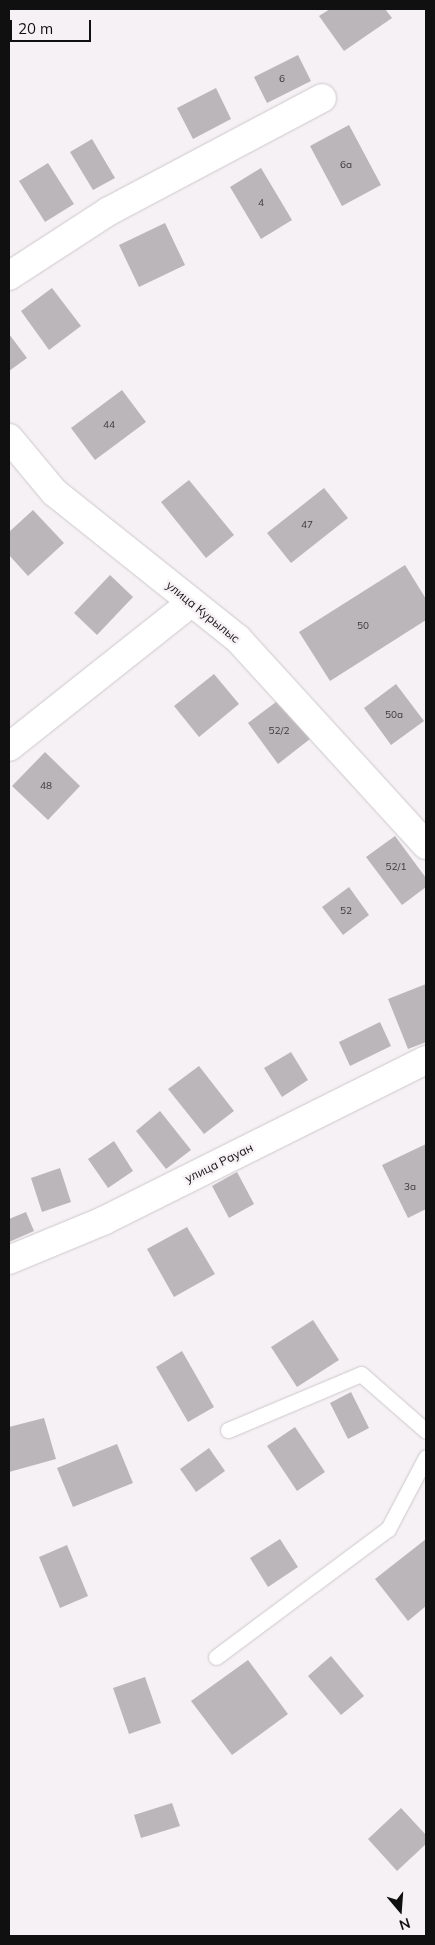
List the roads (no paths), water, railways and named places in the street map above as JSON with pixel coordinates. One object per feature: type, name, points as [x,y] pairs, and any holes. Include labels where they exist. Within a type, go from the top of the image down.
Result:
[{"type":"street","points":[[9,276],[108,211],[322,98]]},
{"type":"street","name":"улица Курылыс","points":[[9,438],[54,492],[238,639],[426,845]]},
{"type":"street","points":[[9,748],[192,602]]},
{"type":"street","name":"улица Рауан","points":[[9,1260],[103,1221],[426,1060]]},
{"type":"lane","points":[[228,1430],[361,1374],[426,1431]]},
{"type":"lane","points":[[216,1658],[388,1529],[426,1457]]}]
